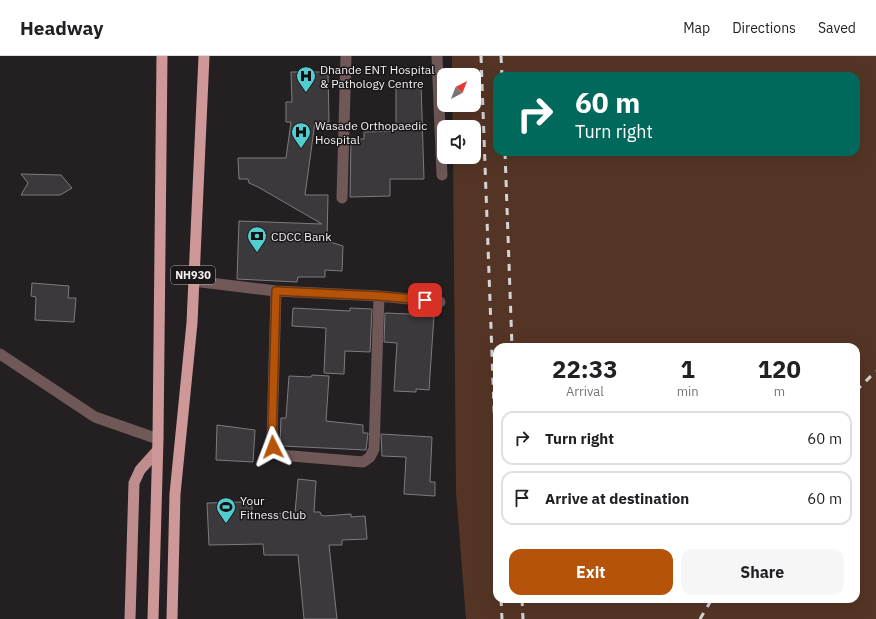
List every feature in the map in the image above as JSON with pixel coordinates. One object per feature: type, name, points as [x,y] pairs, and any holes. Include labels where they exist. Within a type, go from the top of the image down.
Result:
[{"type":"highway","name":"NH930","points":[[153,619],[158,439],[162,56]]},
{"type":"highway","name":"NH930","points":[[172,619],[175,494],[192,323],[204,56]]},
{"type":"main road","points":[[130,619],[134,483],[140,470],[157,451]]},
{"type":"street","points":[[342,198],[346,56]]},
{"type":"street","points":[[437,56],[442,174]]},
{"type":"street","points":[[193,281],[276,291],[379,296],[440,302]]},
{"type":"street","points":[[276,291],[273,447],[280,455],[363,462],[370,457],[374,449],[379,296]]},
{"type":"street","points":[[0,354],[95,417],[158,439]]},
{"type":"shaded area","points":[[452,56],[876,56],[876,619],[466,619],[456,492],[453,164],[481,164],[481,120],[453,120],[452,112],[481,112],[481,68],[452,68]]},
{"type":"building","points":[[291,72],[328,72],[329,122],[315,122],[305,195],[328,195],[327,241],[343,246],[342,271],[325,270],[325,277],[298,277],[297,282],[237,279],[239,221],[322,224],[249,183],[248,179],[239,179],[238,158],[286,158],[291,122],[286,122],[286,102],[292,102]]},
{"type":"building","points":[[396,84],[421,84],[424,179],[390,179],[390,196],[350,197],[351,139],[364,139],[364,132],[396,131]]},
{"type":"building","points":[[21,174],[61,175],[72,188],[60,195],[21,195],[28,183]]},
{"type":"building","points":[[32,283],[69,286],[68,298],[76,298],[74,322],[35,320],[36,297],[31,296]]},
{"type":"building","points":[[293,308],[350,311],[350,308],[372,309],[370,352],[345,351],[344,374],[324,373],[326,328],[292,326]]},
{"type":"building","points":[[385,313],[434,315],[429,390],[416,389],[416,392],[394,391],[397,343],[384,342]]},
{"type":"building","points":[[312,375],[329,376],[326,421],[363,425],[363,433],[368,433],[366,450],[282,446],[280,444],[281,418],[286,418],[289,376],[311,377]]},
{"type":"building","points":[[217,425],[255,430],[253,462],[216,460]]},
{"type":"building","points":[[381,434],[432,437],[430,482],[435,482],[435,496],[404,494],[406,457],[382,456]]},
{"type":"building","points":[[298,479],[316,481],[314,512],[320,512],[321,515],[325,516],[351,514],[351,517],[365,516],[367,539],[342,540],[342,545],[329,545],[337,619],[304,619],[298,555],[264,555],[263,544],[209,545],[207,503],[243,502],[243,505],[252,504],[252,513],[255,514],[295,513]]},
{"type":"railway","points":[[481,56],[493,382]]},
{"type":"railway","points":[[501,56],[502,72]]},
{"type":"railway","points":[[505,156],[512,343]]},
{"type":"railway","points":[[860,387],[876,371]]},
{"type":"railway","points":[[501,603],[502,619]]},
{"type":"railway","points":[[522,603],[523,619]]},
{"type":"railway","points":[[700,619],[710,603]]},
{"type":"place","name":"Dhande ENT Hospital & Pathology Centre","points":[[306,93]]},
{"type":"place","name":"Wasade Orthopaedic Hospital","points":[[301,149]]},
{"type":"place","name":"CDCC Bank","points":[[257,253]]},
{"type":"place","name":"Your Fitness Club","points":[[226,524]]},
{"type":"route","points":[[273,447],[276,291],[379,296],[425,300]]}]
